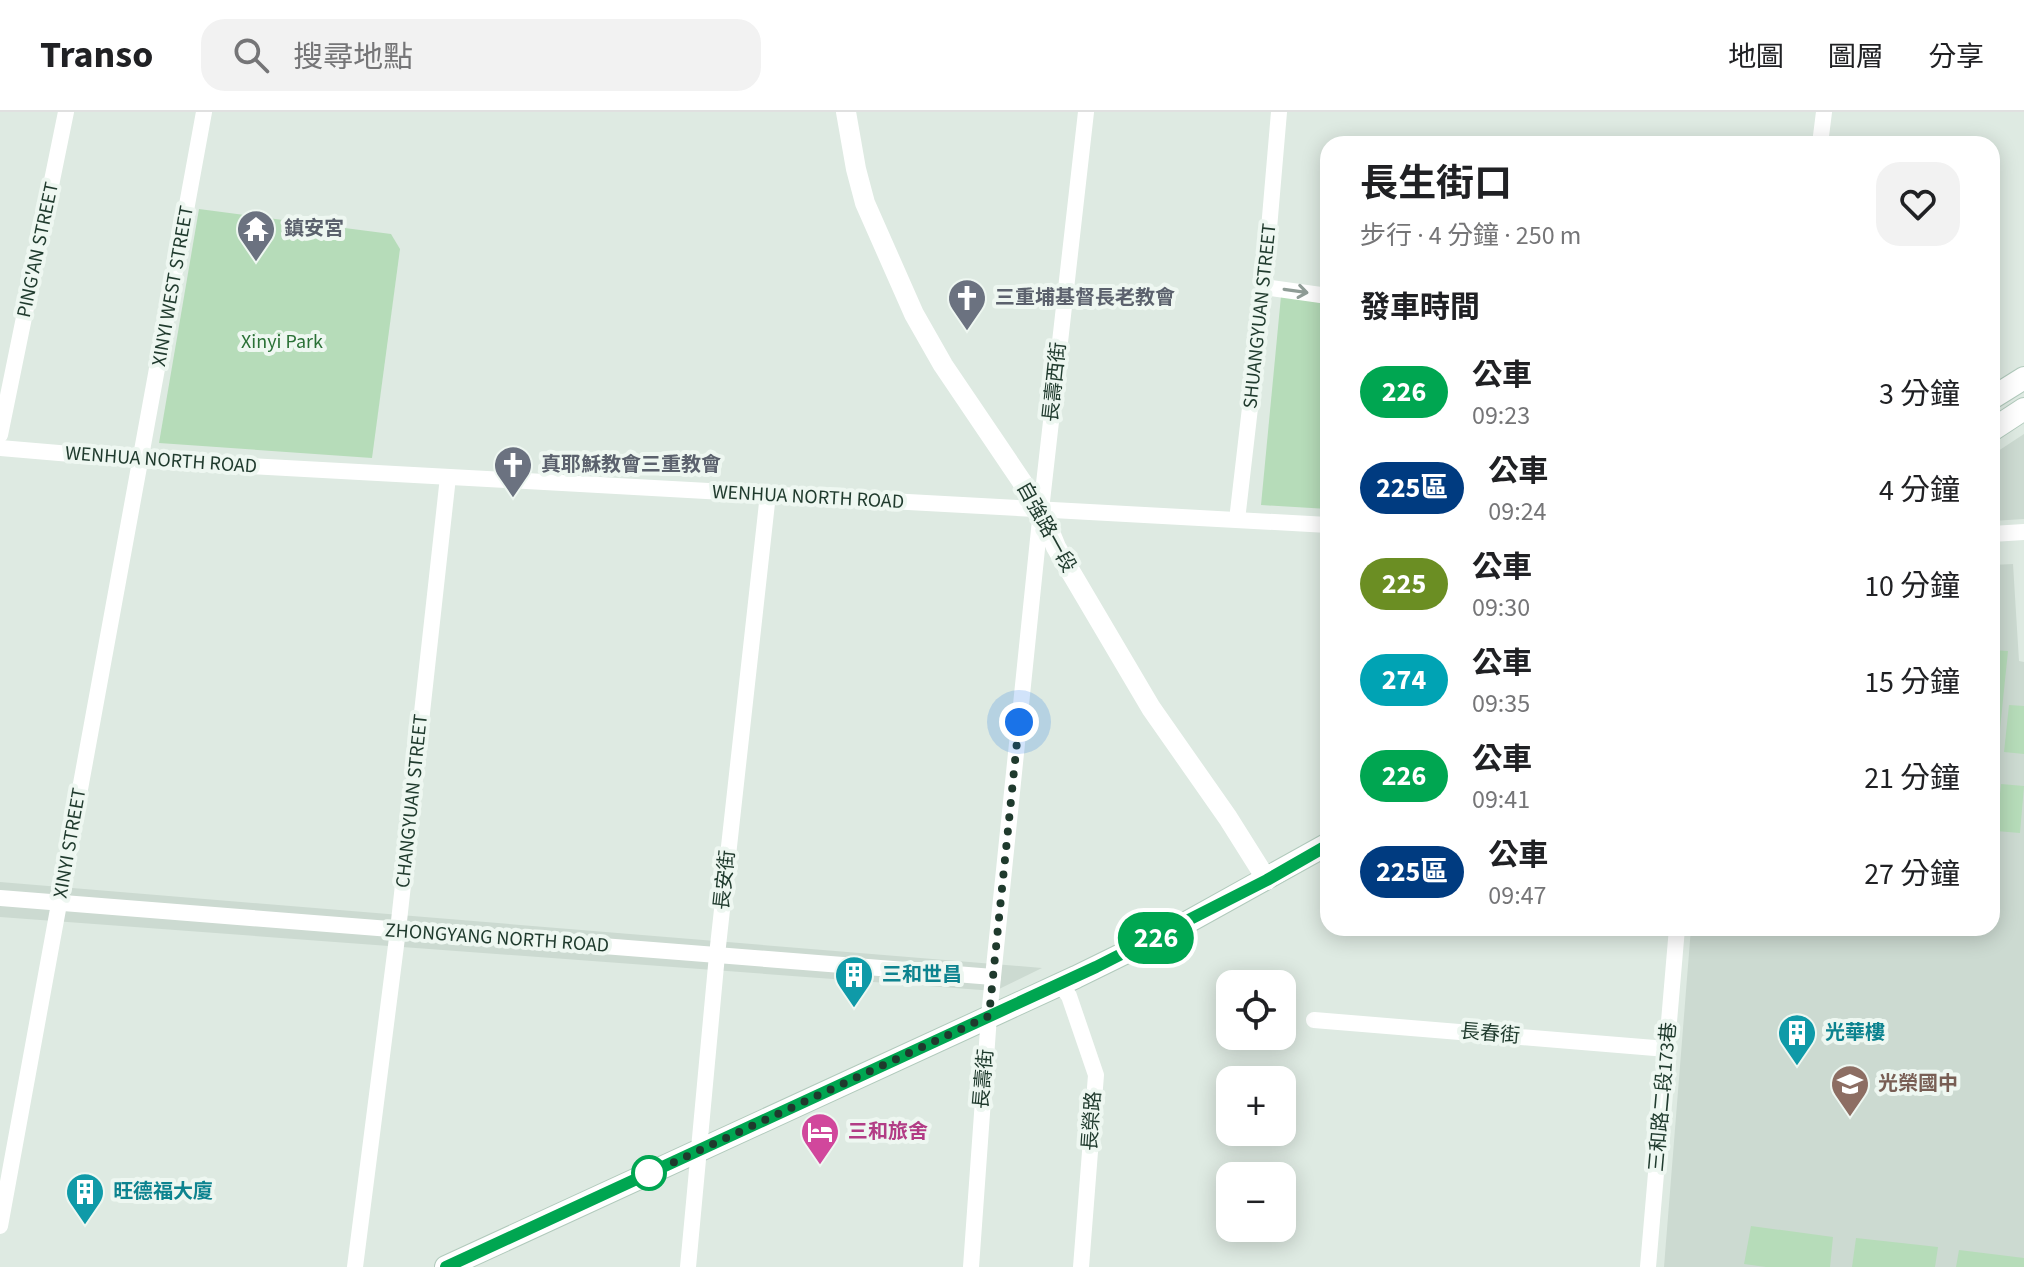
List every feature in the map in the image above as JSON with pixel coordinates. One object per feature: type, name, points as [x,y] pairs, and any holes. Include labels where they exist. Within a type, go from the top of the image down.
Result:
[{"type":"main road","points":[[2000,393],[2024,378]]},
{"type":"main road","points":[[2000,425],[2024,409]]},
{"type":"main road","points":[[446,1267],[1136,948],[1320,849]]},
{"type":"street","name":"PING'AN STREET","points":[[0,435],[66,112]]},
{"type":"street","name":"XINYI WEST STREET","points":[[141,460],[204,112]]},
{"type":"street","name":"自強路一段","points":[[846,112],[865,203],[914,314],[943,365],[1041,510],[1056,547],[1151,708],[1267,880]]},
{"type":"street","name":"長壽西街","points":[[1041,510],[1086,112]]},
{"type":"street","name":"SHUANGYUAN STREET","points":[[1237,520],[1264,287],[1279,112]]},
{"type":"street","points":[[1821,136],[1824,112]]},
{"type":"street","points":[[1264,287],[1320,295]]},
{"type":"street","name":"WENHUA NORTH ROAD","points":[[0,448],[141,460],[1320,525]]},
{"type":"street","name":"XINYI STREET","points":[[0,1226],[141,460]]},
{"type":"street","name":"CHANGYUAN STREET","points":[[355,1267],[398,930],[448,477]]},
{"type":"street","name":"長安街","points":[[688,1267],[717,955],[768,494]]},
{"type":"street","name":"長壽街","points":[[971,1267],[989,1016],[1041,510]]},
{"type":"street","points":[[2000,534],[2024,532]]},
{"type":"street","name":"ZHONGYANG NORTH ROAD","points":[[0,898],[993,977]]},
{"type":"street","name":"三和路二段173巷","points":[[1648,1267],[1676,936]]},
{"type":"street","name":"長榮路","points":[[1059,983],[1069,996],[1096,1075],[1081,1267]]},
{"type":"street","name":"長春街","points":[[1314,1020],[1667,1049]]},
{"type":"shaded area","points":[[2024,434],[2024,519],[2000,520],[2000,450]]},
{"type":"shaded area","name":"光榮國中","points":[[2013,564],[2019,661],[2024,662],[2024,1267],[1664,1267],[1690,936],[2000,936],[2000,565]]},
{"type":"shaded area","points":[[0,882],[1042,968],[995,991],[0,917]]},
{"type":"green space","name":"Xinyi Park","points":[[199,209],[391,234],[400,249],[372,458],[159,443]]},
{"type":"green space","points":[[1281,296],[1320,303],[1320,509],[1261,505]]},
{"type":"green space","points":[[2000,650],[2008,651],[2000,729]]},
{"type":"green space","points":[[2009,705],[2024,706],[2024,754],[2004,752]]},
{"type":"green space","points":[[2001,784],[2024,786],[2020,833],[2000,831]]},
{"type":"green space","points":[[1751,1226],[1833,1237],[1830,1267],[1744,1264]]},
{"type":"green space","points":[[1856,1238],[1938,1247],[1935,1267],[1852,1267]]},
{"type":"green space","points":[[1959,1250],[2024,1258],[2024,1267],[1956,1267]]},
{"type":"bus line","name":"226","points":[[446,1267],[1076,977],[1186,923],[1320,850]]},
{"type":"place","name":"鎮安宮","points":[[256,263]]},
{"type":"place","name":"三重埔基督長老教會","points":[[967,332]]},
{"type":"place","name":"真耶穌教會三重教會","points":[[513,499]]},
{"type":"place","name":"三和世昌","points":[[854,1009]]},
{"type":"place","name":"光華樓","points":[[1797,1067]]},
{"type":"place","name":"光榮國中","points":[[1850,1118]]},
{"type":"place","name":"三和旅舍","points":[[820,1166]]},
{"type":"place","name":"旺德福大廈","points":[[85,1226]]},
{"type":"route","points":[[649,1173],[642,1177],[989,1016],[1019,722]]}]
